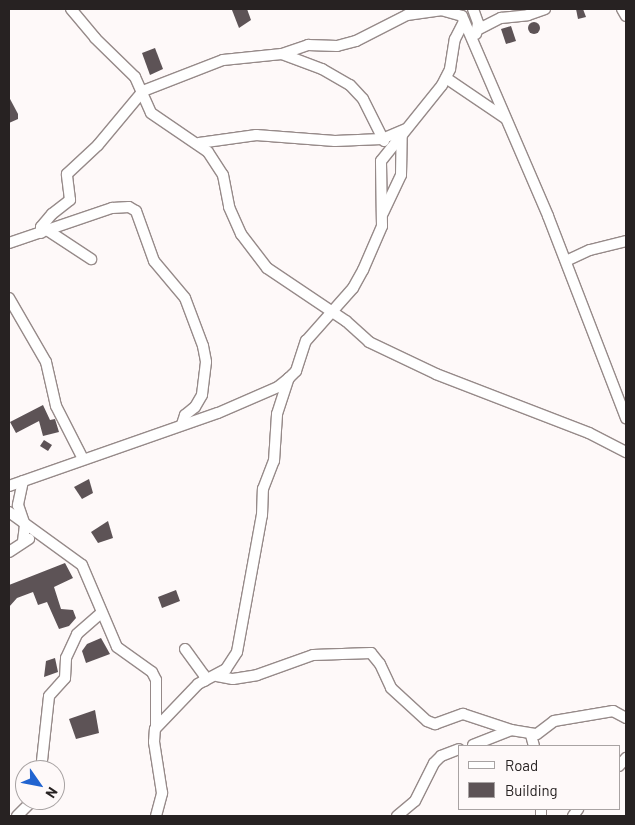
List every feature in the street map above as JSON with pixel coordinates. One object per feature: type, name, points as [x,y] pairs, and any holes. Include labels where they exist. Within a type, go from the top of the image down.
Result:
[{"type":"street","points":[[71,9],[95,38],[129,69],[143,91],[151,113],[199,143],[223,175],[229,207],[250,249],[267,268],[331,313],[350,324],[364,339],[419,366],[588,433],[626,452]]},
{"type":"street","points":[[91,259],[44,232],[41,227],[52,214],[70,200],[66,185],[68,174],[98,145],[143,91],[223,60],[282,54],[308,45],[351,42],[407,15],[442,9],[462,15],[473,39],[566,262],[626,418]]},
{"type":"street","points":[[473,9],[479,29]]},
{"type":"street","points":[[473,39],[479,29],[500,18],[528,15],[544,9]]},
{"type":"street","points":[[622,9],[626,16]]},
{"type":"street","points":[[383,214],[380,167],[390,147],[413,125],[446,78],[462,15]]},
{"type":"street","points":[[282,54],[322,69],[350,85],[363,99],[382,138],[390,147]]},
{"type":"street","points":[[446,78],[506,118]]},
{"type":"street","points":[[199,143],[256,135],[336,142],[364,137],[382,138],[413,125]]},
{"type":"street","points":[[9,486],[218,413],[278,387],[289,378],[296,370],[306,341],[360,276],[376,241],[383,214],[401,175],[402,136]]},
{"type":"street","points":[[9,243],[121,206],[136,212],[154,261],[189,305],[204,346],[206,362],[202,395],[195,407],[185,415],[182,424]]},
{"type":"street","points":[[566,262],[590,250],[626,241]]},
{"type":"street","points":[[9,298],[43,357],[56,406],[83,459]]},
{"type":"street","points":[[155,729],[165,716],[205,681],[217,676],[233,659],[239,643],[262,515],[263,489],[274,461],[277,414],[289,378]]},
{"type":"street","points":[[23,481],[18,505],[25,525],[24,541]]},
{"type":"street","points":[[9,512],[39,537],[82,566],[100,614],[117,648],[152,672],[156,680],[154,742],[162,792],[156,816]]},
{"type":"street","points":[[9,552],[24,541],[39,537]]},
{"type":"street","points":[[41,760],[48,696],[65,678],[66,658],[76,634],[100,614]]},
{"type":"street","points":[[185,649],[204,675],[205,681]]},
{"type":"street","points":[[217,676],[233,679],[257,675],[313,655],[371,653],[380,664],[390,688],[427,722],[435,724],[463,714],[531,735],[554,721],[613,711],[626,718]]},
{"type":"street","points":[[475,745],[510,730]]},
{"type":"street","points":[[531,735],[534,745]]},
{"type":"street","points":[[397,816],[415,801],[434,763],[441,756],[458,749]]},
{"type":"building","points":[[247,9],[251,20],[239,28],[232,10]]},
{"type":"building","points":[[576,9],[583,9],[586,17],[578,19]]},
{"type":"building","points":[[536,22],[539,23],[539,33],[532,34],[529,33],[528,26],[529,23]]},
{"type":"building","points":[[511,26],[516,41],[506,44],[501,29]]},
{"type":"building","points":[[155,48],[163,69],[150,75],[142,53]]},
{"type":"building","points":[[9,97],[18,114],[18,119],[9,123]]},
{"type":"building","points":[[43,405],[50,420],[55,419],[59,432],[43,436],[39,421],[16,433],[10,422]]},
{"type":"building","points":[[44,440],[52,445],[48,451],[40,446]]},
{"type":"building","points":[[89,479],[93,493],[82,499],[74,487]]},
{"type":"building","points":[[108,521],[113,538],[98,543],[91,532]]},
{"type":"building","points":[[65,563],[73,578],[54,587],[61,609],[73,610],[76,618],[69,626],[59,629],[47,602],[38,605],[33,592],[17,598],[9,607],[9,585]]},
{"type":"building","points":[[176,590],[180,601],[162,608],[158,597]]},
{"type":"building","points":[[101,638],[110,654],[86,663],[82,651],[87,644]]},
{"type":"building","points":[[55,658],[58,672],[44,677],[46,661]]},
{"type":"building","points":[[95,710],[99,733],[76,739],[69,719]]}]
